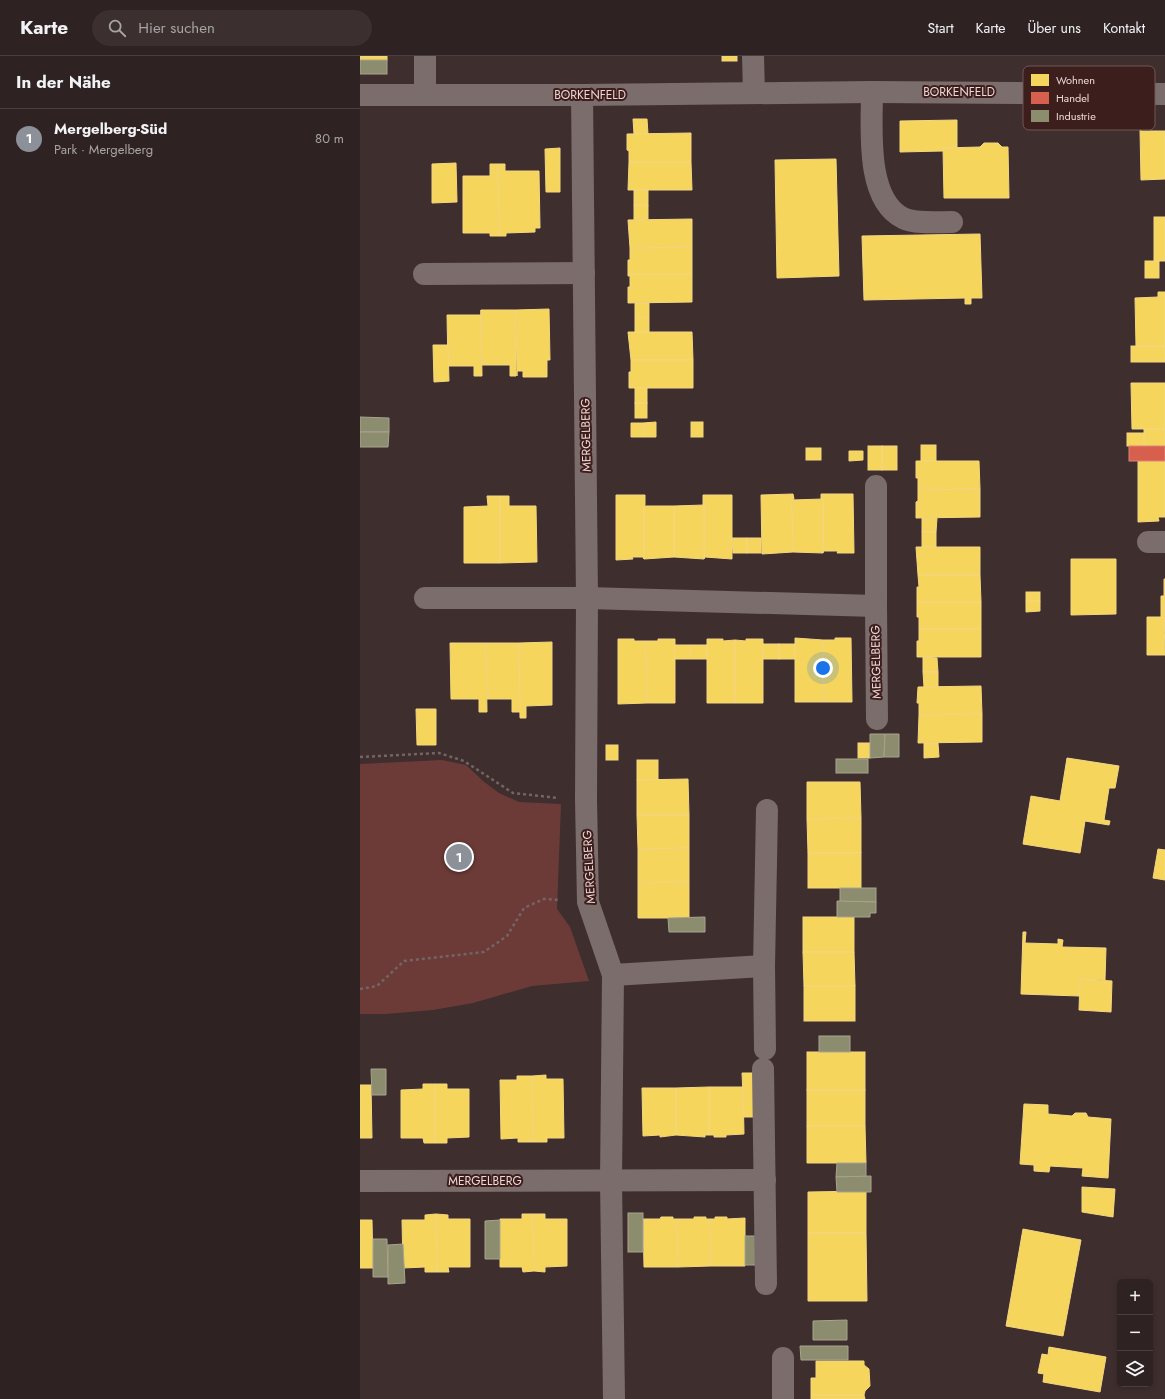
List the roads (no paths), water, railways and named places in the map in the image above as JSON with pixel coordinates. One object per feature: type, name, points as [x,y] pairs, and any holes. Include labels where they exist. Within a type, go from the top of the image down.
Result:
[{"type":"street","points":[[425,56],[425,95]]},
{"type":"street","points":[[753,56],[754,93]]},
{"type":"street","points":[[872,92],[872,144],[875,177],[883,197],[891,208],[903,218],[920,222],[952,222]]},
{"type":"street","name":"BORKENFELD","points":[[360,95],[582,95],[872,92],[1023,93]]},
{"type":"street","name":"BORKENFELD","points":[[1155,94],[1165,94]]},
{"type":"street","name":"MERGELBERG","points":[[582,95],[587,598],[586,799],[588,902],[613,975],[611,1180],[614,1399]]},
{"type":"street","points":[[424,274],[584,273]]},
{"type":"street","name":"MERGELBERG","points":[[876,486],[877,719]]},
{"type":"street","points":[[425,598],[587,598],[876,606]]},
{"type":"street","points":[[766,1284],[764,966],[767,810]]},
{"type":"street","points":[[613,975],[764,966]]},
{"type":"street","name":"MERGELBERG","points":[[360,1181],[765,1180]]},
{"type":"street","points":[[783,1358],[783,1399]]},
{"type":"place","name":"Mergelberg-Süd","points":[[459,857]]}]
